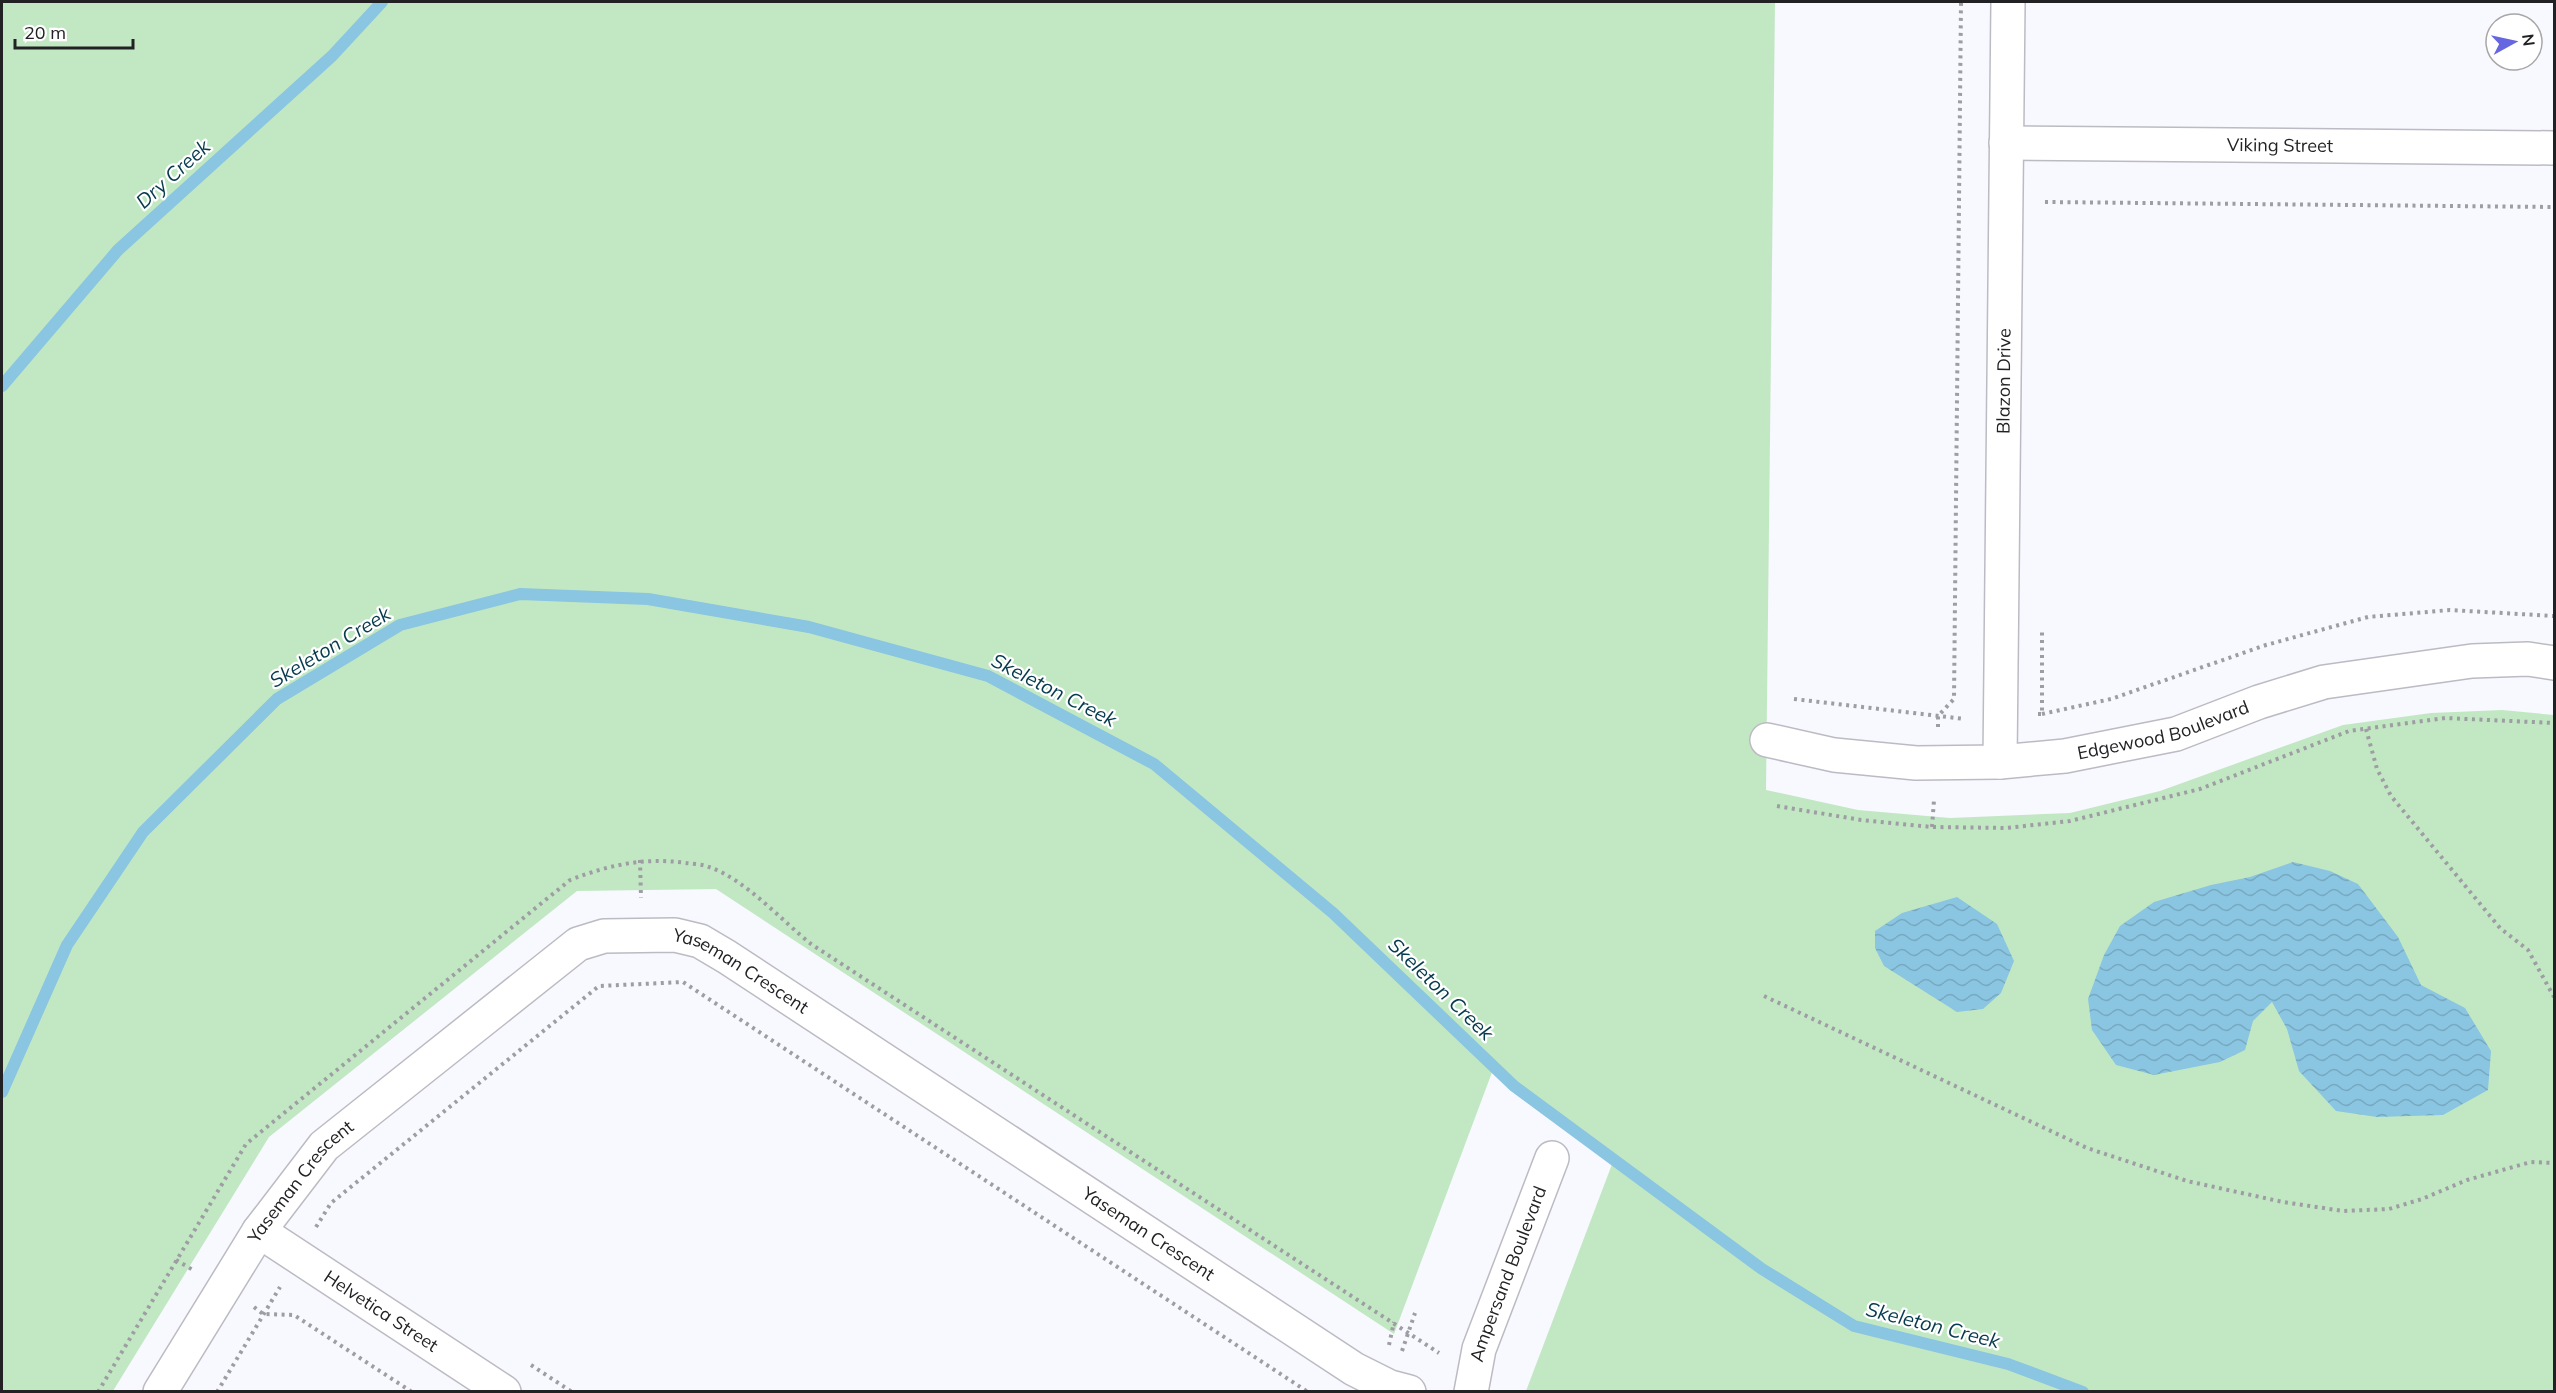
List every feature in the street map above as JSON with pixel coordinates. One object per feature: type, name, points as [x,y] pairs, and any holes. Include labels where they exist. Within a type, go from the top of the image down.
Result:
[{"type":"street","name":"Blazon Drive","points":[[2000,762],[2008,2]]},
{"type":"street","name":"Viking Street","points":[[2006,143],[2554,148]]},
{"type":"street","name":"Edgewood Boulevard","points":[[1767,740],[1834,755],[1916,763],[2000,762],[2065,756],[2176,734],[2259,702],[2324,682],[2472,661],[2528,659],[2554,663]]},
{"type":"street","name":"Yaseman Crescent","points":[[160,1392],[259,1231],[324,1146],[578,945],[604,936],[675,935],[700,941],[727,957],[1354,1369],[1390,1387],[1409,1392]]},
{"type":"street","name":"Ampersand Boulevard","points":[[1471,1392],[1479,1349],[1552,1158]]},
{"type":"street","name":"Helvetica Street","points":[[259,1231],[504,1392]]},
{"type":"path","points":[[1936,763],[1938,716],[1954,699],[1961,2]]},
{"type":"path","points":[[2045,202],[2554,207]]},
{"type":"path","points":[[2042,714],[2110,699],[2266,645],[2368,617],[2450,610],[2554,616]]},
{"type":"path","points":[[1777,806],[1861,820],[1932,827],[2006,828],[2070,822],[2200,789],[2349,731],[2445,718],[2554,723]]},
{"type":"path","points":[[2366,729],[2378,769],[2391,796],[2500,928],[2528,950],[2554,997]]},
{"type":"path","points":[[98,1392],[246,1144],[570,880],[606,866],[640,860],[670,861],[708,867],[742,886],[811,944],[1428,1344]]},
{"type":"path","points":[[217,1392],[331,1203],[599,986],[683,982],[1308,1392]]},
{"type":"path","points":[[1764,996],[2087,1148],[2187,1181],[2283,1202],[2343,1211],[2389,1209],[2422,1199],[2467,1180],[2531,1162],[2554,1163]]},
{"type":"path","points":[[176,1260],[263,1314],[294,1315],[412,1392]]},
{"type":"green space","points":[[2,2],[1775,2],[1766,790],[1858,810],[1950,818],[2070,813],[2160,791],[2343,725],[2431,713],[2502,710],[2554,715],[2554,1391],[1526,1391],[1614,1159],[1514,1086],[1494,1067],[1394,1334],[716,889],[577,891],[269,1137],[113,1391],[2,1392]]},
{"type":"water","points":[[2293,862],[2330,871],[2358,884],[2398,937],[2421,985],[2465,1008],[2491,1051],[2488,1090],[2443,1115],[2377,1117],[2336,1111],[2299,1071],[2287,1029],[2272,1002],[2253,1021],[2245,1050],[2220,1062],[2154,1075],[2116,1065],[2092,1030],[2088,999],[2104,955],[2120,926],[2154,902],[2211,885],[2250,877]]},
{"type":"water","points":[[1957,897],[1997,924],[2014,961],[2001,993],[1983,1009],[1957,1012],[1884,966],[1875,948],[1875,931],[1902,913]]},
{"type":"waterway","name":"Dry Creek","points":[[2,386],[118,250],[332,56],[382,2]]},
{"type":"waterway","name":"Skeleton Creek","points":[[2,1092],[67,945],[143,832],[277,699],[400,625],[520,594],[648,599],[809,627],[988,676],[1154,764],[1333,913],[1514,1086],[1762,1269],[1854,1326],[2008,1364],[2083,1392]]}]
